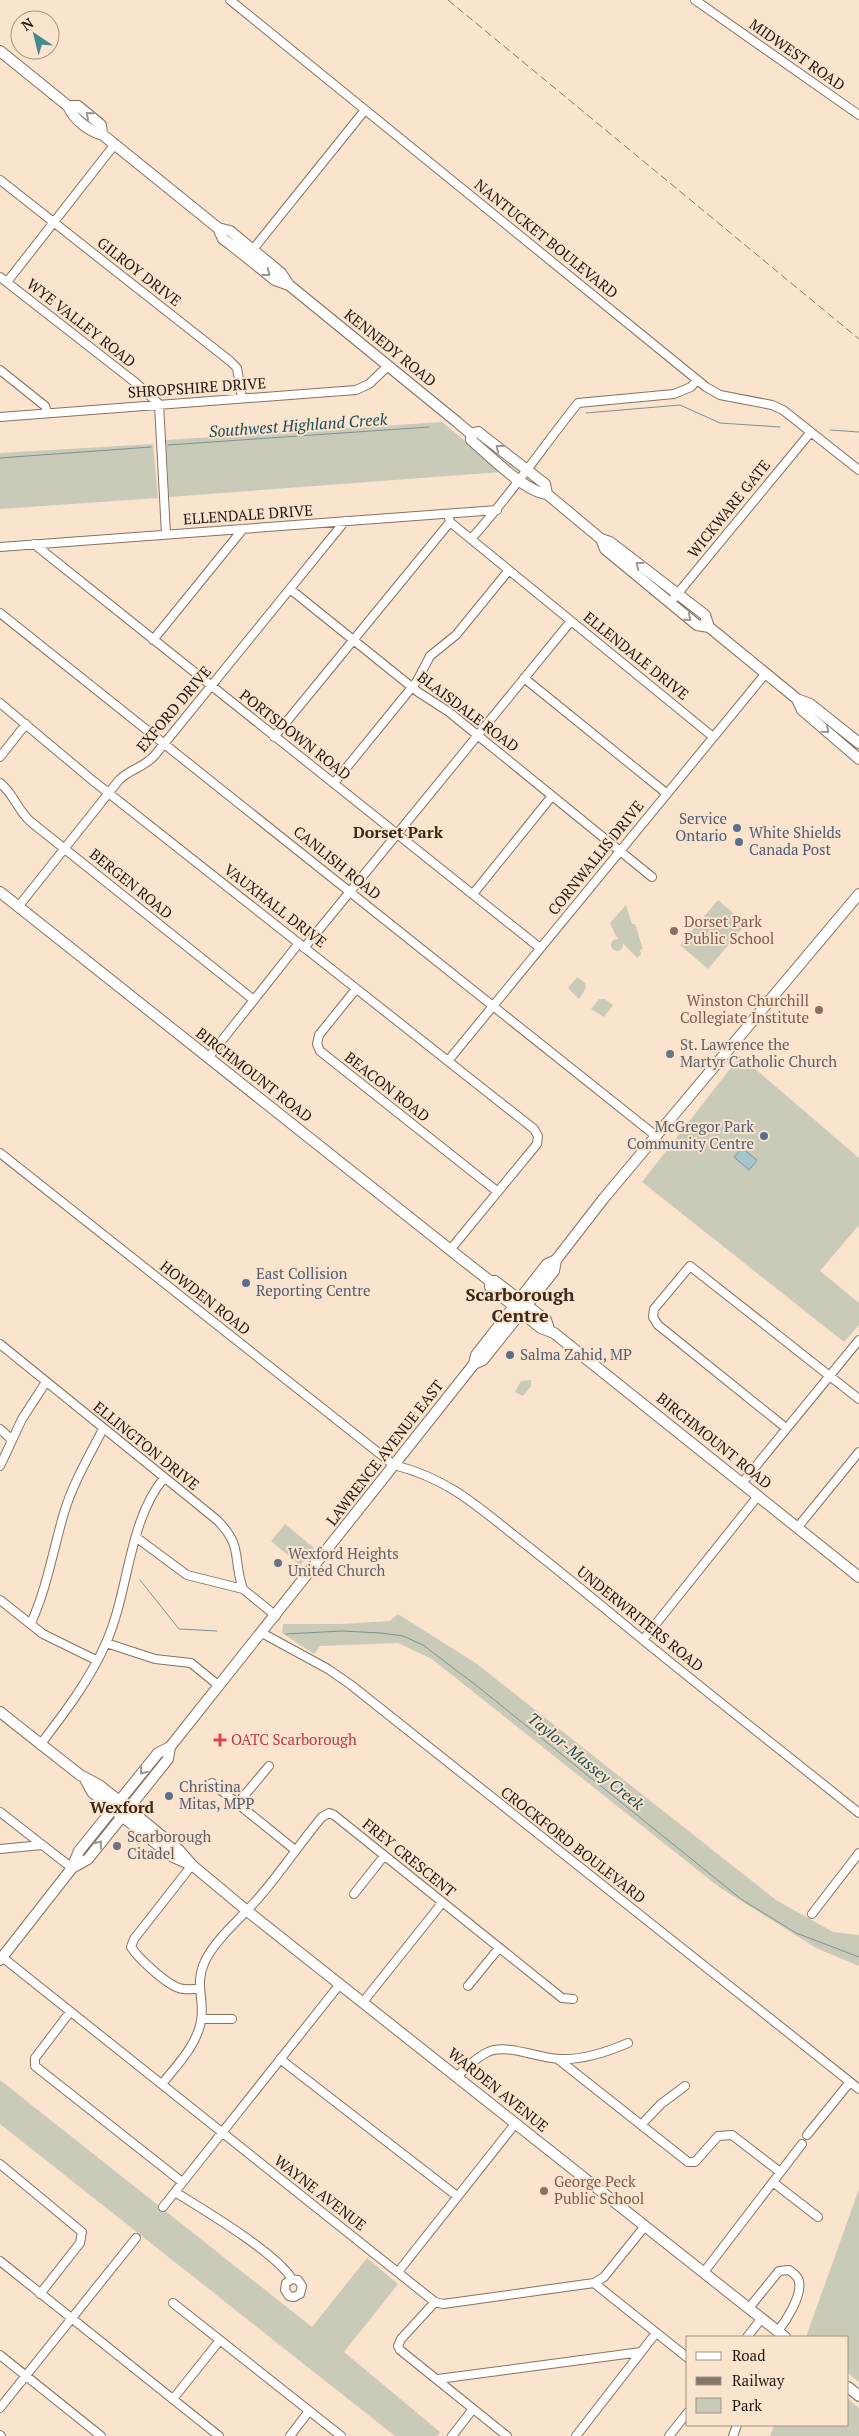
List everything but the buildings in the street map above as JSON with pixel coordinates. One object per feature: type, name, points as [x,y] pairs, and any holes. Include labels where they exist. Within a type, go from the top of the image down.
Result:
[{"type":"main road","name":"KENNEDY ROAD","points":[[0,51],[68,106],[72,115],[95,133],[102,134],[115,144],[218,228],[224,239],[249,253],[275,280],[290,285],[471,434]]},
{"type":"main road","name":"KENNEDY ROAD","points":[[471,434],[478,432],[545,484],[547,494],[601,539],[610,542],[705,615],[709,627]]},
{"type":"main road","name":"KENNEDY ROAD","points":[[471,434],[471,440],[537,494],[547,494]]},
{"type":"main road","name":"KENNEDY ROAD","points":[[601,539],[605,549],[669,603],[697,625],[709,627],[798,699],[810,704],[859,743]]},
{"type":"main road","name":"KENNEDY ROAD","points":[[798,699],[802,710],[859,759]]},
{"type":"main road","name":"BIRCHMOUNT ROAD","points":[[0,892],[450,1250],[490,1281],[495,1280],[541,1328],[549,1329],[859,1577]]},
{"type":"main road","name":"LAWRENCE AVENUE EAST","points":[[1,1958],[72,1868],[79,1851],[116,1805],[158,1753],[170,1747],[218,1685],[276,1616],[474,1364],[483,1360],[520,1306],[554,1271],[556,1260],[656,1136],[859,894]]},
{"type":"main road","name":"WARDEN AVENUE","points":[[0,1712],[85,1779],[92,1792],[125,1812],[173,1858],[192,1865],[246,1910],[458,2076],[515,2124],[782,2334]]},
{"type":"main road","name":"LAWRENCE AVENUE EAST","points":[[72,1868],[88,1859],[168,1759],[170,1747]]},
{"type":"main road","points":[[849,2388],[859,2396]]},
{"type":"street","name":"NANTUCKET BOULEVARD","points":[[230,0],[697,380],[720,395],[772,405],[783,410],[859,470]]},
{"type":"street","name":"MIDWEST ROAD","points":[[695,0],[859,115]]},
{"type":"street","points":[[249,253],[365,110]]},
{"type":"street","points":[[3,279],[54,222],[115,144]]},
{"type":"street","name":"GILROY DRIVE","points":[[0,180],[230,361],[237,368],[242,398]]},
{"type":"street","name":"WYE VALLEY ROAD","points":[[3,279],[160,404]]},
{"type":"street","name":"SHROPSHIRE DRIVE","points":[[0,417],[356,390],[369,384],[388,366]]},
{"type":"street","points":[[0,370],[45,406],[47,412]]},
{"type":"street","points":[[471,539],[497,510],[578,402],[674,394],[691,387],[697,380]]},
{"type":"street","points":[[160,404],[166,534]]},
{"type":"street","name":"WICKWARE GATE","points":[[669,603],[810,432]]},
{"type":"street","name":"ELLENDALE DRIVE","points":[[0,547],[345,521],[449,518],[497,510]]},
{"type":"street","points":[[274,737],[449,518]]},
{"type":"street","name":"ELLENDALE DRIVE","points":[[449,518],[471,539],[712,736]]},
{"type":"street","name":"EXFORD DRIVE","points":[[18,907],[109,793],[127,773],[149,761],[164,744],[345,521]]},
{"type":"street","points":[[152,640],[242,529]]},
{"type":"street","name":"PORTSDOWN ROAD","points":[[34,544],[540,948]]},
{"type":"street","points":[[334,783],[411,687],[430,656],[456,635],[509,570]]},
{"type":"street","name":"BLAISDALE ROAD","points":[[290,589],[411,687],[445,708],[652,877]]},
{"type":"street","name":"CANLISH ROAD","points":[[0,613],[656,1136]]},
{"type":"street","points":[[208,1058],[254,1000],[350,891],[571,620]]},
{"type":"street","name":"CORNWALLIS DRIVE","points":[[448,1061],[712,736],[766,673]]},
{"type":"street","points":[[524,678],[666,793]]},
{"type":"street","name":"VAUXHALL DRIVE","points":[[0,703],[109,793],[534,1129],[538,1136],[537,1144],[498,1192]]},
{"type":"street","points":[[0,756],[26,724]]},
{"type":"street","name":"BERGEN ROAD","points":[[0,783],[10,792],[26,818],[254,1000]]},
{"type":"street","points":[[473,894],[552,796]]},
{"type":"street","name":"BEACON ROAD","points":[[356,989],[319,1035],[317,1044],[320,1051],[498,1192]]},
{"type":"street","name":"HOWDEN ROAD","points":[[0,1153],[394,1465]]},
{"type":"street","points":[[450,1250],[498,1192]]},
{"type":"street","points":[[786,1428],[658,1325],[652,1317],[654,1309],[686,1268],[693,1266],[859,1399]]},
{"type":"street","points":[[742,1483],[859,1340]]},
{"type":"street","name":"ELLINGTON DRIVE","points":[[0,1344],[227,1530],[236,1548],[242,1589]]},
{"type":"street","points":[[0,1466],[11,1439],[46,1382]]},
{"type":"street","points":[[31,1623],[42,1598],[69,1498],[77,1478],[103,1428]]},
{"type":"street","points":[[0,1429],[11,1439]]},
{"type":"street","points":[[797,1528],[859,1452]]},
{"type":"street","name":"UNDERWRITERS ROAD","points":[[394,1465],[414,1470],[452,1487],[607,1608],[643,1640],[859,1813]]},
{"type":"street","points":[[40,1745],[82,1690],[106,1643],[148,1504],[164,1478]]},
{"type":"street","points":[[643,1640],[758,1496]]},
{"type":"street","points":[[137,1538],[187,1575],[242,1589],[276,1616]]},
{"type":"street","points":[[0,1600],[43,1634],[96,1660]]},
{"type":"street","name":"CROCKFORD BOULEVARD","points":[[262,1633],[328,1669],[350,1685],[859,2089]]},
{"type":"street","points":[[106,1643],[155,1659],[191,1663],[218,1685]]},
{"type":"street","points":[[238,1804],[269,1766]]},
{"type":"street","points":[[212,1783],[295,1850]]},
{"type":"street","points":[[0,1812],[72,1868]]},
{"type":"street","name":"FREY CRESCENT","points":[[198,1989],[201,1970],[206,1959],[246,1910],[254,1904],[322,1817],[329,1813],[334,1814],[562,1998],[573,1999]]},
{"type":"street","points":[[0,1849],[42,1845]]},
{"type":"street","points":[[812,1914],[859,1853]]},
{"type":"street","points":[[354,1894],[384,1856]]},
{"type":"street","points":[[162,2084],[194,2042],[202,2019],[198,1989],[179,1988],[166,1980],[135,1954],[131,1947],[134,1939],[192,1865]]},
{"type":"street","points":[[363,2002],[442,1903]]},
{"type":"street","points":[[468,1986],[499,1948]]},
{"type":"street","name":"WAYNE AVENUE","points":[[1,1958],[435,2302]]},
{"type":"street","points":[[163,2207],[340,1984]]},
{"type":"street","points":[[70,2012],[35,2058],[35,2066],[182,2182]]},
{"type":"street","points":[[202,2019],[232,2019]]},
{"type":"street","points":[[458,2076],[478,2058],[490,2051],[506,2050],[560,2060],[600,2054],[628,2043]]},
{"type":"street","points":[[280,2059],[457,2196]]},
{"type":"street","points":[[560,2060],[688,2162],[695,2162],[718,2136],[732,2135],[780,2172]]},
{"type":"street","points":[[807,2135],[850,2082]]},
{"type":"street","points":[[641,2125],[661,2104],[685,2086]]},
{"type":"street","points":[[398,2272],[515,2124]]},
{"type":"street","points":[[704,2272],[802,2144]]},
{"type":"street","points":[[0,2164],[82,2232],[80,2243],[40,2294]]},
{"type":"street","points":[[774,2183],[818,2217]]},
{"type":"street","points":[[175,2192],[249,2240],[287,2271],[292,2279]]},
{"type":"street","points":[[507,2436],[438,2379],[405,2355],[398,2346],[435,2302],[443,2304],[594,2282],[604,2277],[645,2226]]},
{"type":"street","points":[[0,2408],[136,2238]]},
{"type":"street","points":[[0,2261],[219,2436]]},
{"type":"street","points":[[749,2308],[779,2271],[789,2270],[798,2279],[799,2288],[782,2334]]},
{"type":"street","points":[[594,2282],[686,2356]]},
{"type":"street","points":[[173,2303],[341,2436]]},
{"type":"street","points":[[748,2336],[762,2318]]},
{"type":"street","points":[[576,2436],[656,2333]]},
{"type":"street","points":[[173,2399],[220,2340]]},
{"type":"street","points":[[438,2379],[641,2352]]},
{"type":"street","points":[[0,2355],[101,2436]]},
{"type":"street","points":[[452,2436],[473,2409]]},
{"type":"street","points":[[290,2436],[309,2411]]},
{"type":"street","points":[[669,2436],[686,2415]]},
{"type":"green space","points":[[442,422],[502,472],[169,497],[166,440]]},
{"type":"green space","points":[[153,444],[158,498],[0,509],[0,453]]},
{"type":"green space","points":[[718,900],[746,924],[708,969],[680,945]]},
{"type":"green space","points":[[626,905],[632,924],[635,924],[643,949],[640,950],[641,954],[637,958],[616,936],[610,923]]},
{"type":"green space","points":[[617,939],[623,945],[617,951],[611,945]]},
{"type":"green space","points":[[577,977],[585,983],[586,988],[579,999],[568,988]]},
{"type":"green space","points":[[599,999],[605,999],[613,1005],[604,1017],[591,1009]]},
{"type":"green space","points":[[740,1056],[859,1158],[859,1225],[820,1271],[859,1303],[859,1325],[844,1342],[642,1182]]},
{"type":"green space","points":[[531,1380],[531,1386],[523,1396],[515,1392],[521,1381]]},
{"type":"green space","points":[[285,1524],[314,1548],[300,1565],[271,1541]]},
{"type":"green space","points":[[398,1614],[477,1664],[776,1900],[833,1932],[859,1935],[859,1966],[816,1948],[719,1887],[432,1659],[398,1643],[320,1646],[314,1654],[282,1633],[283,1624],[341,1624],[390,1621]]},
{"type":"green space","points":[[0,2080],[312,2327],[367,2258],[398,2284],[344,2352],[440,2432],[437,2436],[395,2436],[0,2124]]},
{"type":"green space","points":[[859,2189],[859,2382],[849,2374],[849,2336],[806,2336]]},
{"type":"green space","points":[[849,2400],[859,2408],[859,2436],[770,2436],[774,2426],[849,2426]]},
{"type":"water","points":[[742,1148],[757,1160],[749,1170],[734,1157]]},
{"type":"waterway","name":"Southwest Highland Creek","points":[[586,413],[680,405],[720,423],[780,427]]},
{"type":"waterway","name":"Southwest Highland Creek","points":[[168,445],[429,427]]},
{"type":"waterway","name":"Southwest Highland Creek","points":[[830,430],[859,432]]},
{"type":"waterway","name":"Southwest Highland Creek","points":[[0,458],[151,447]]},
{"type":"waterway","name":"Taylor-Massey Creek","points":[[140,1580],[179,1629],[217,1631]]},
{"type":"waterway","name":"Taylor-Massey Creek","points":[[286,1634],[342,1631],[381,1633],[403,1636],[423,1645],[477,1686],[741,1899],[796,1933],[859,1957]]},
{"type":"railway","points":[[448,0],[859,339]]},
{"type":"place","name":"Service Ontario","points":[[737,828]]},
{"type":"place","name":"White Shields Canada Post","points":[[739,842]]},
{"type":"place","name":"Dorset Park Public School","points":[[674,931]]},
{"type":"place","name":"Winston Churchill Collegiate Institute","points":[[819,1010]]},
{"type":"place","name":"St. Lawrence the Martyr Catholic Church","points":[[670,1054]]},
{"type":"place","name":"McGregor Park Community Centre","points":[[764,1136]]},
{"type":"place","name":"East Collision Reporting Centre","points":[[246,1283]]},
{"type":"place","name":"Salma Zahid, MP","points":[[510,1355]]},
{"type":"place","name":"Wexford Heights United Church","points":[[278,1563]]},
{"type":"place","name":"OATC Scarborough","points":[[220,1740]]},
{"type":"place","name":"Christina Mitas, MPP","points":[[169,1796]]},
{"type":"place","name":"Scarborough Citadel","points":[[117,1846]]},
{"type":"place","name":"George Peck Public School","points":[[544,2191]]},
{"type":"district","name":"Dorset Park","points":[[398,832]]},
{"type":"district","name":"Scarborough Centre","points":[[520,1305]]},
{"type":"district","name":"Wexford","points":[[122,1807]]}]
